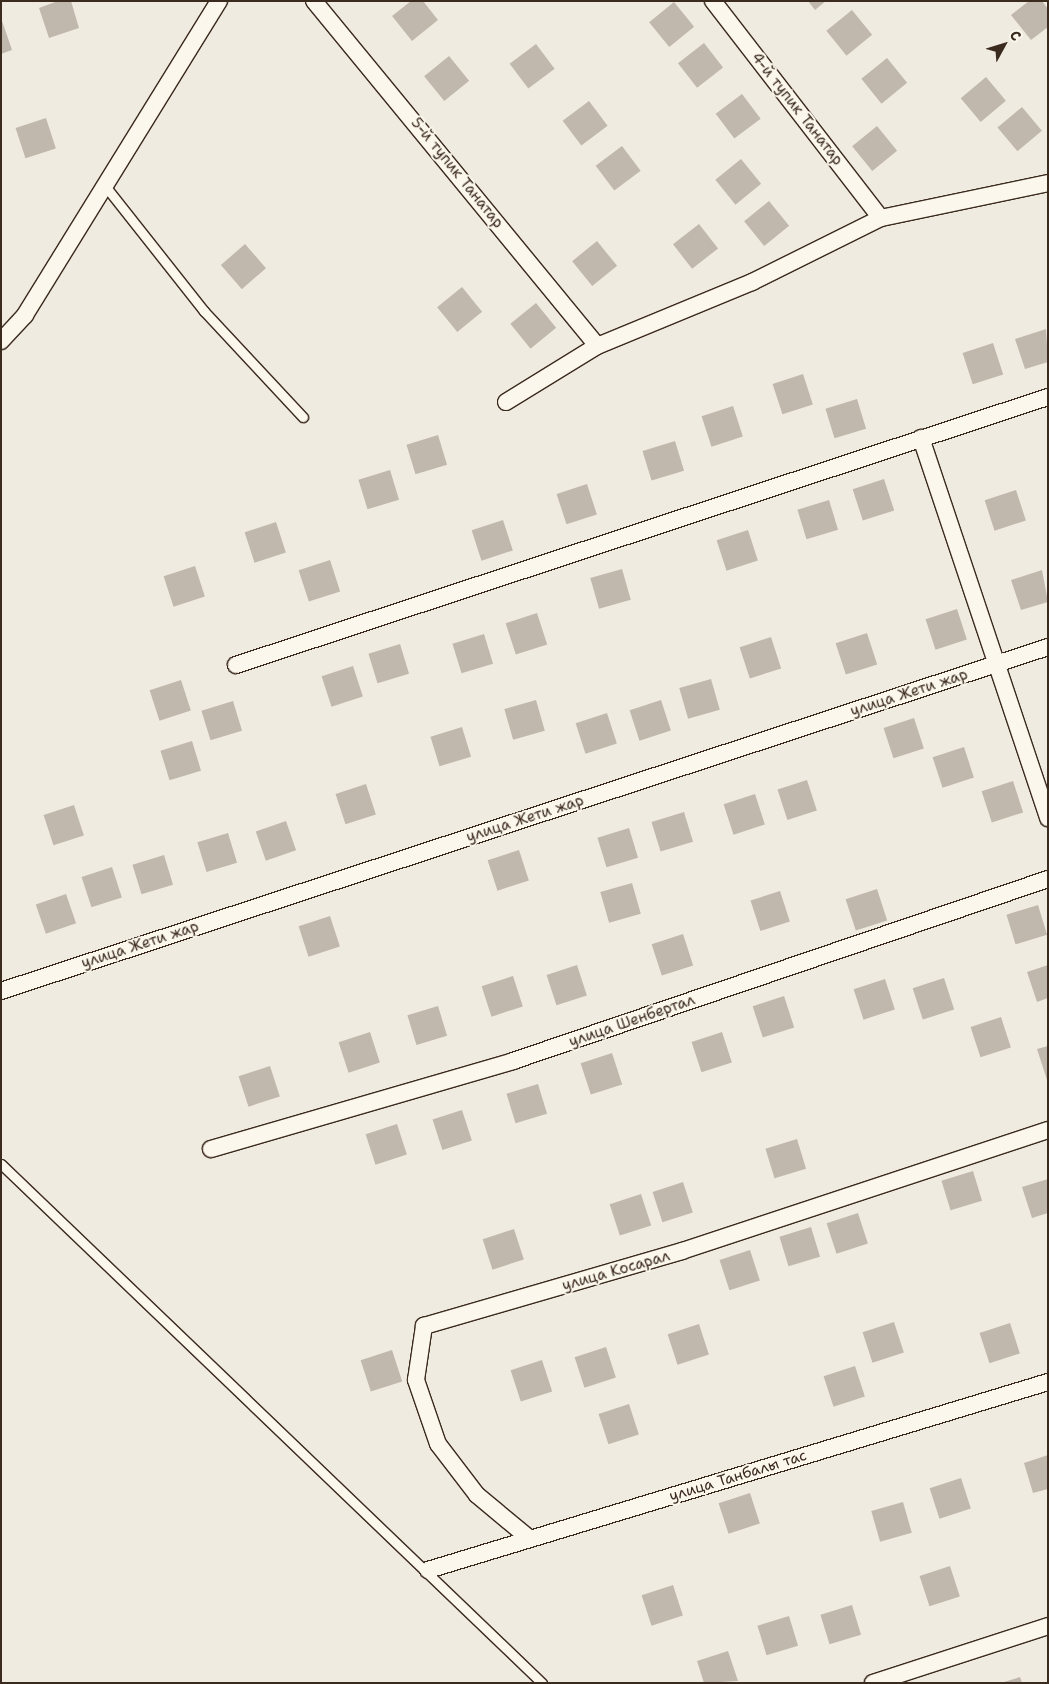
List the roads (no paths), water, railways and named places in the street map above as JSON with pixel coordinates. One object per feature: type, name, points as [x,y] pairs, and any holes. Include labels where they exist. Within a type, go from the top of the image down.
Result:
[{"type":"street","points":[[1,341],[25,316],[219,1]]},
{"type":"street","name":"5-й тупик Танатар","points":[[314,1],[598,346]]},
{"type":"street","name":"4-й тупик Танатар","points":[[713,1],[881,218]]},
{"type":"street","points":[[506,402],[598,346],[752,282],[881,218],[1048,183]]},
{"type":"street","points":[[236,665],[1048,397]]},
{"type":"street","points":[[922,438],[1048,818]]},
{"type":"street","name":"улица Жети жар","points":[[1,991],[1048,647]]},
{"type":"street","name":"улица Шенбертал","points":[[211,1149],[513,1062],[1048,880]]},
{"type":"street","name":"улица Косарал","points":[[530,1539],[477,1495],[438,1444],[416,1380],[424,1326],[682,1251],[1048,1130]]},
{"type":"street","name":"улица Танбалы тас","points":[[428,1570],[1048,1382]]},
{"type":"street","points":[[873,1683],[1048,1626]]},
{"type":"lane","points":[[106,187],[204,311],[303,417]]},
{"type":"lane","points":[[1,1164],[428,1570],[542,1683]]}]
